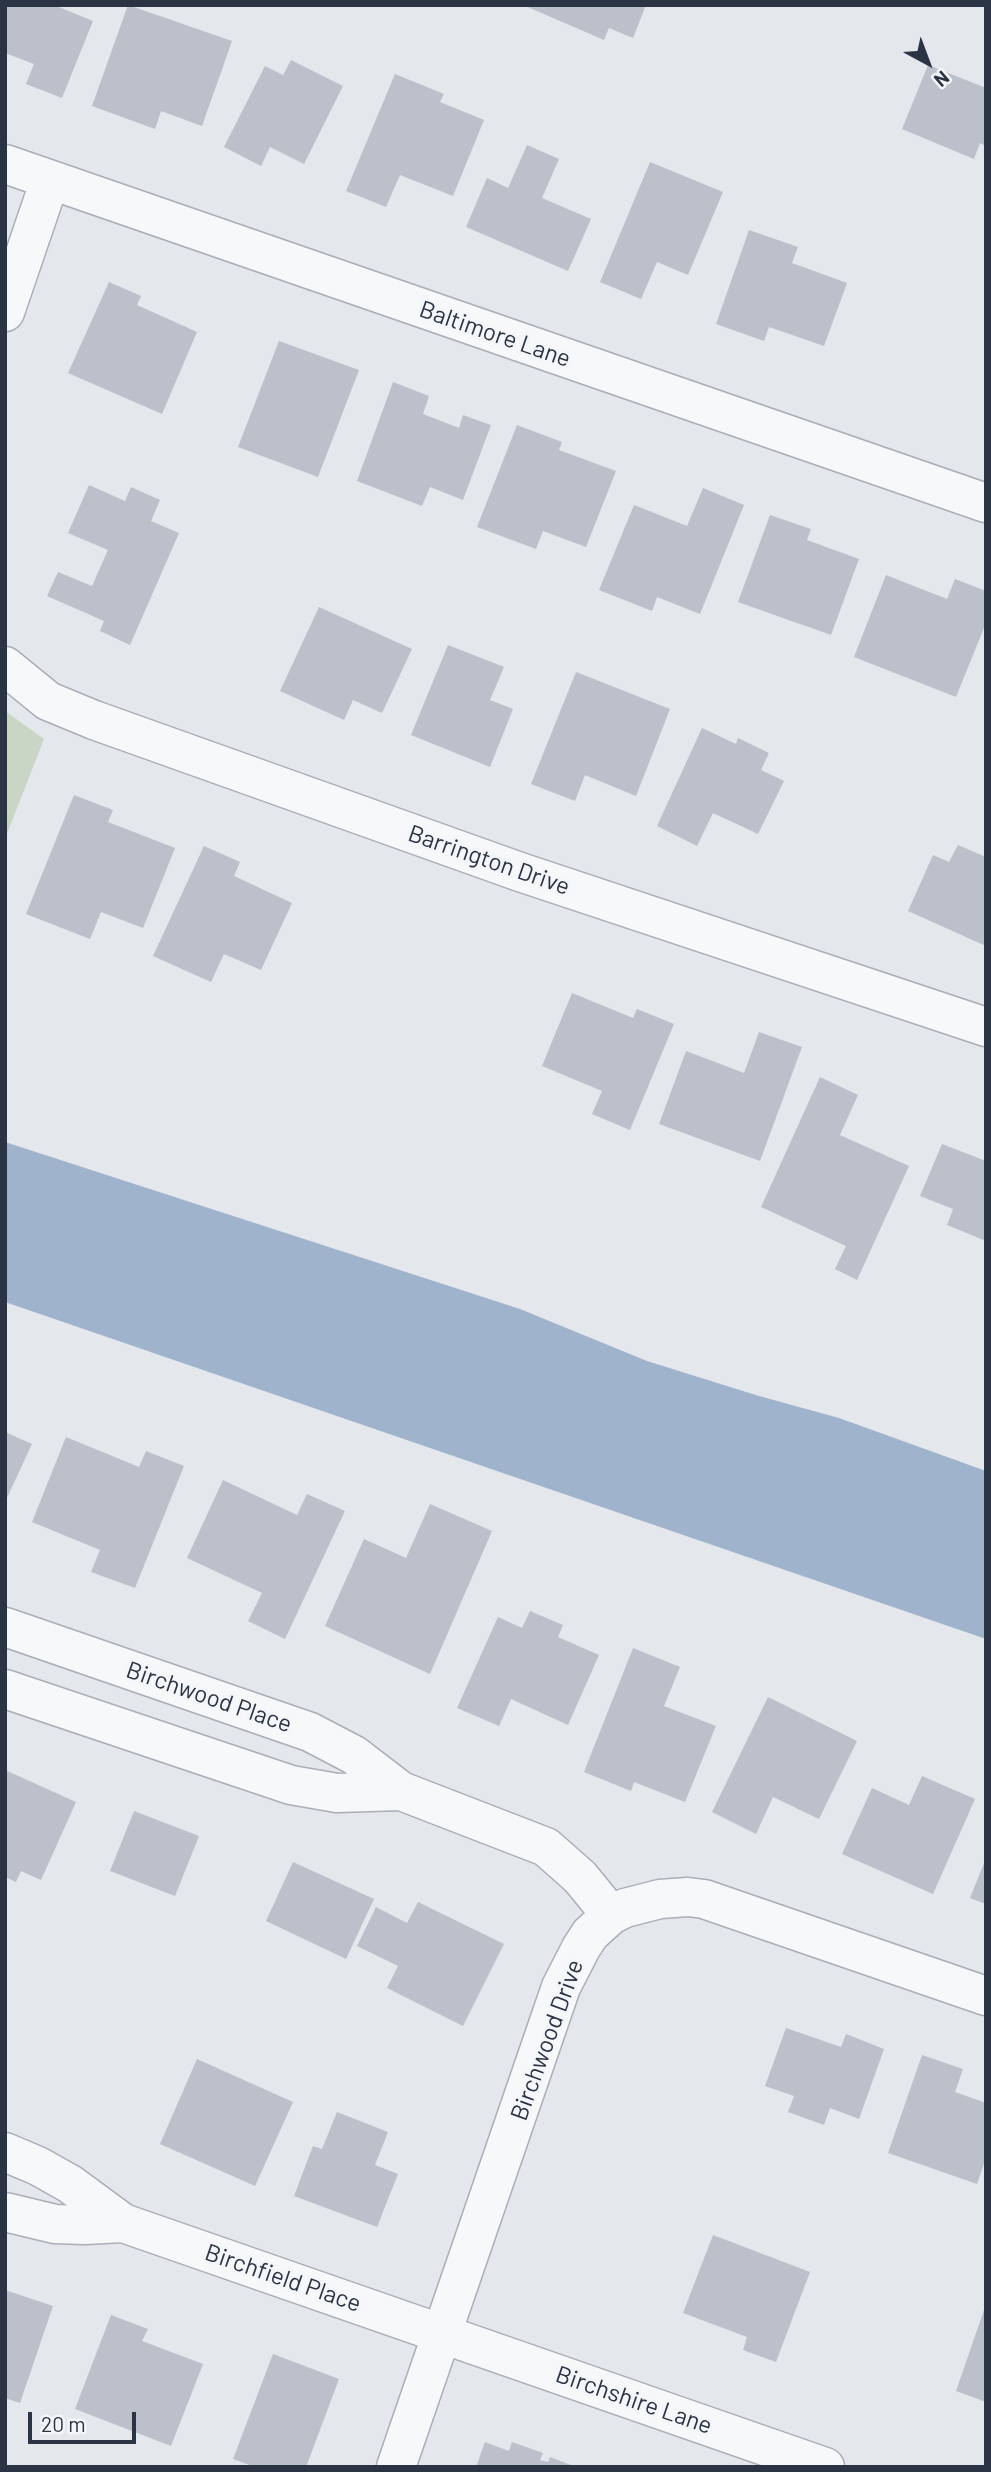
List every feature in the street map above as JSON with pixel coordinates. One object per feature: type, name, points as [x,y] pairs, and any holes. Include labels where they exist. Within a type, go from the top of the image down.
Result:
[{"type":"street","name":"Baltimore Lane","points":[[5,164],[986,503]]},
{"type":"street","points":[[5,312],[50,180]]},
{"type":"street","name":"Barrington Drive","points":[[5,666],[48,701],[94,720],[520,872],[986,1027]]},
{"type":"street","name":"Birchwood Place","points":[[5,1627],[310,1732],[354,1755],[401,1791],[546,1847],[580,1877],[611,1915]]},
{"type":"street","name":"Birchwood Place","points":[[5,1689],[291,1785],[337,1793],[401,1791]]},
{"type":"street","name":"Birchwood Drive","points":[[396,2467],[561,1987],[590,1934],[611,1915],[625,1908],[660,1899],[704,1899],[986,1996]]},
{"type":"street","name":"Birchfield Place","points":[[5,2152],[70,2184],[123,2224],[442,2333]]},
{"type":"street","name":"Birchfield Place","points":[[5,2212],[55,2224],[123,2224]]},
{"type":"street","name":"Birchshire Lane","points":[[442,2333],[825,2467]]},
{"type":"green space","points":[[5,711],[44,739],[5,839]]},
{"type":"water","points":[[5,1142],[520,1309],[647,1361],[839,1418],[986,1471],[986,1639],[5,1302]]},
{"type":"building","points":[[5,5],[54,5],[93,21],[62,98],[26,84],[34,64],[5,53]]},
{"type":"building","points":[[128,5],[232,41],[202,126],[161,111],[155,129],[92,106]]},
{"type":"building","points":[[523,5],[646,5],[633,38],[609,28],[604,40]]},
{"type":"building","points":[[291,60],[343,86],[304,164],[270,147],[261,166],[224,147],[265,66],[283,75]]},
{"type":"building","points":[[928,65],[986,88],[986,146],[980,143],[974,159],[902,129]]},
{"type":"building","points":[[395,74],[444,94],[440,102],[484,120],[453,196],[400,175],[386,207],[346,191]]},
{"type":"building","points":[[527,145],[559,159],[542,198],[591,219],[568,271],[466,227],[487,178],[508,188]]},
{"type":"building","points":[[650,162],[723,192],[688,275],[657,262],[641,299],[600,282]]},
{"type":"building","points":[[749,230],[798,247],[792,263],[847,283],[824,346],[769,327],[764,341],[716,324]]},
{"type":"building","points":[[109,282],[141,296],[137,305],[197,332],[162,414],[68,373]]},
{"type":"building","points":[[279,341],[359,370],[318,477],[238,447]]},
{"type":"building","points":[[393,382],[429,396],[423,414],[459,428],[463,415],[491,425],[463,500],[430,487],[422,506],[357,481]]},
{"type":"building","points":[[517,425],[562,442],[559,450],[616,471],[586,547],[543,531],[536,549],[477,527]]},
{"type":"building","points":[[89,485],[125,501],[131,487],[160,500],[151,521],[179,533],[130,645],[100,631],[104,621],[47,596],[58,572],[92,586],[108,550],[68,533]]},
{"type":"building","points":[[703,488],[744,505],[700,614],[657,597],[652,611],[599,590],[634,505],[687,526]]},
{"type":"building","points":[[770,515],[811,529],[807,540],[859,559],[831,635],[738,602]]},
{"type":"building","points":[[886,575],[947,599],[955,579],[986,591],[986,623],[956,697],[854,657]]},
{"type":"building","points":[[319,607],[412,649],[382,713],[353,700],[344,720],[280,691]]},
{"type":"building","points":[[448,645],[504,667],[490,700],[513,709],[490,767],[411,735]]},
{"type":"building","points":[[576,672],[670,709],[636,796],[585,775],[575,801],[531,784]]},
{"type":"building","points":[[702,728],[736,744],[738,738],[769,753],[761,770],[784,781],[758,834],[713,813],[697,846],[657,826]]},
{"type":"building","points":[[74,795],[113,810],[108,822],[175,848],[143,928],[101,912],[90,939],[26,914]]},
{"type":"building","points":[[958,845],[986,857],[986,946],[908,911],[933,855],[949,862]]},
{"type":"building","points":[[204,846],[240,862],[234,876],[292,903],[261,970],[224,954],[211,982],[153,956]]},
{"type":"building","points":[[572,993],[633,1018],[637,1009],[674,1024],[630,1130],[592,1114],[602,1091],[542,1066]]},
{"type":"building","points":[[759,1032],[802,1047],[760,1161],[659,1124],[686,1051],[744,1073]]},
{"type":"building","points":[[820,1077],[858,1095],[840,1135],[909,1166],[857,1280],[835,1269],[846,1246],[761,1207]]},
{"type":"building","points":[[942,1144],[986,1161],[986,1241],[947,1225],[953,1209],[920,1196]]},
{"type":"building","points":[[5,1432],[32,1444],[5,1502]]},
{"type":"building","points":[[66,1437],[139,1467],[146,1451],[184,1466],[135,1588],[91,1572],[100,1550],[32,1522]]},
{"type":"building","points":[[223,1480],[297,1515],[307,1494],[345,1511],[285,1639],[248,1621],[262,1593],[187,1558]]},
{"type":"building","points":[[430,1504],[492,1531],[430,1674],[325,1626],[364,1539],[406,1558]]},
{"type":"building","points":[[530,1611],[563,1625],[558,1637],[599,1655],[568,1725],[511,1699],[499,1726],[457,1708],[498,1617],[522,1628]]},
{"type":"building","points":[[633,1648],[680,1667],[664,1706],[716,1726],[685,1802],[634,1782],[631,1791],[584,1772]]},
{"type":"building","points":[[768,1697],[857,1741],[819,1819],[773,1797],[756,1834],[712,1812]]},
{"type":"building","points":[[5,1770],[76,1802],[41,1880],[21,1871],[16,1882],[5,1877]]},
{"type":"building","points":[[922,1776],[975,1799],[933,1894],[842,1854],[872,1788],[909,1805]]},
{"type":"building","points":[[134,1811],[199,1836],[175,1896],[110,1871]]},
{"type":"building","points":[[986,1858],[986,1904],[970,1898]]},
{"type":"building","points":[[293,1862],[374,1899],[346,1959],[266,1921]]},
{"type":"building","points":[[418,1902],[504,1944],[463,2026],[387,1988],[398,1966],[357,1946],[376,1907],[407,1923]]},
{"type":"building","points":[[786,2028],[841,2047],[846,2034],[884,2049],[859,2119],[830,2108],[824,2125],[788,2112],[794,2096],[765,2086]]},
{"type":"building","points":[[922,2055],[963,2069],[955,2092],[986,2103],[986,2158],[977,2184],[888,2153]]},
{"type":"building","points":[[197,2059],[293,2102],[255,2186],[160,2144]]},
{"type":"building","points":[[337,2112],[388,2132],[375,2165],[398,2174],[377,2227],[294,2196],[313,2146],[322,2149]]},
{"type":"building","points":[[713,2235],[810,2272],[776,2362],[743,2350],[747,2337],[683,2313]]},
{"type":"building","points":[[5,2290],[53,2306],[20,2403],[5,2398]]},
{"type":"building","points":[[986,2307],[986,2402],[956,2391]]},
{"type":"building","points":[[111,2315],[148,2329],[142,2341],[203,2364],[171,2446],[75,2409]]},
{"type":"building","points":[[273,2354],[339,2379],[306,2467],[255,2467],[233,2459]]},
{"type":"building","points":[[485,2442],[509,2451],[512,2442],[543,2453],[540,2460],[548,2462],[550,2457],[576,2467],[476,2467]]}]
